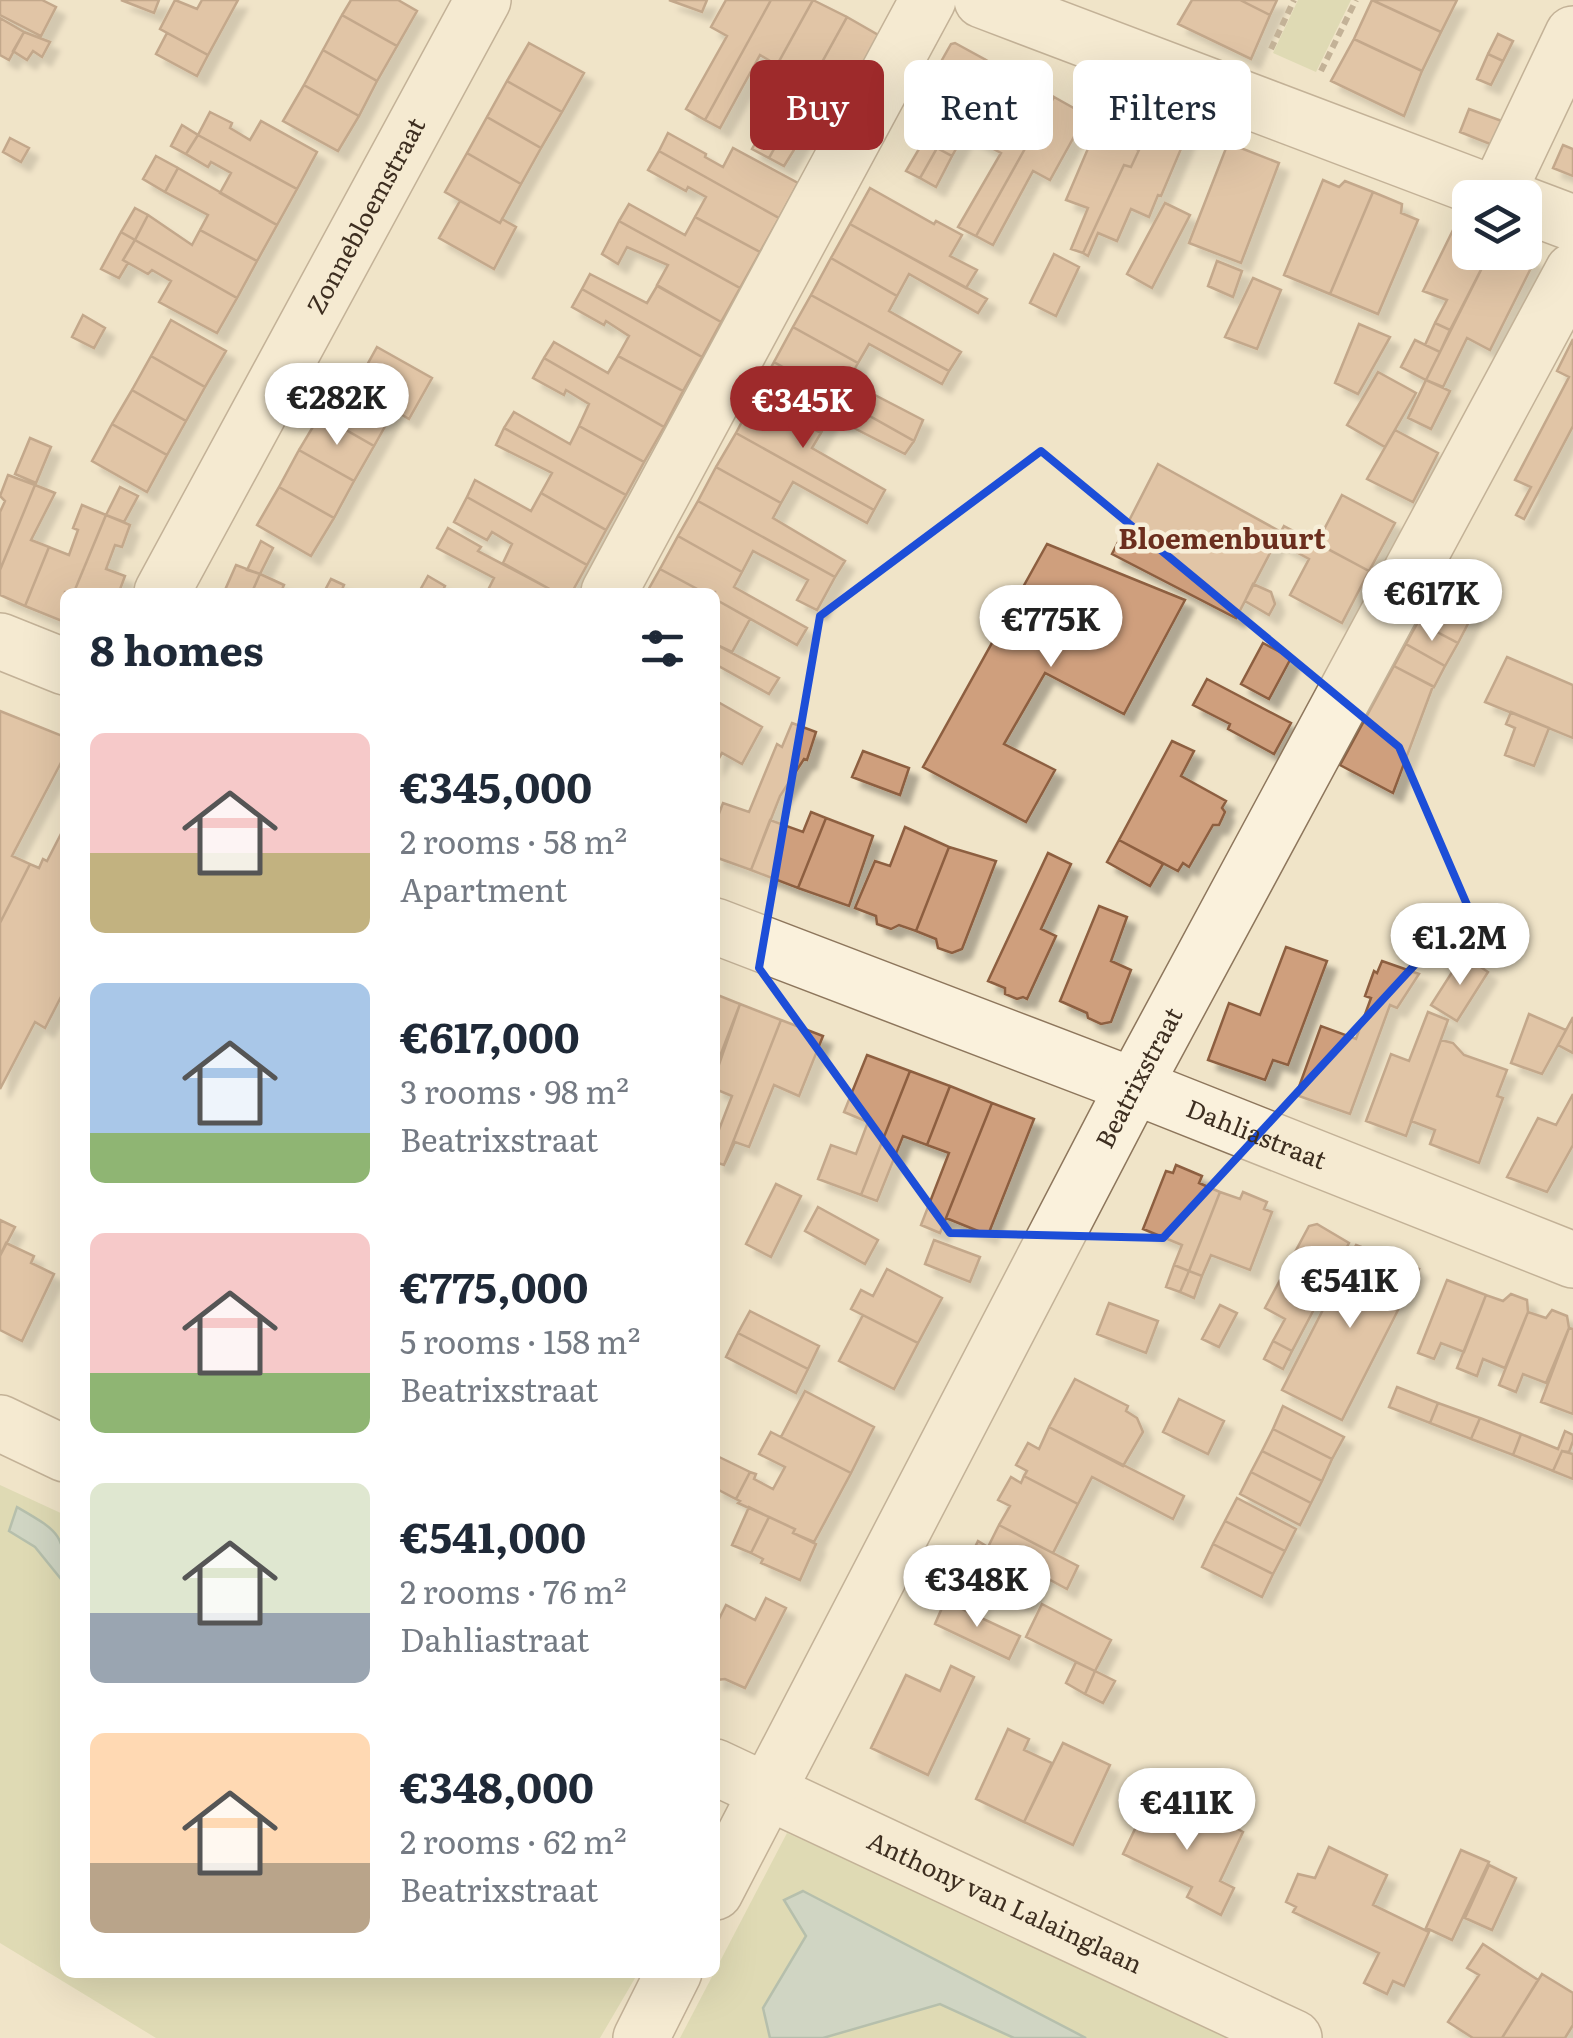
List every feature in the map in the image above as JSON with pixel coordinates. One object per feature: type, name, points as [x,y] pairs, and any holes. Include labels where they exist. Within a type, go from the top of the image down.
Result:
[{"type":"street","name":"Zonnebloemstraat","points":[[164,588],[483,0]]},
{"type":"street","points":[[611,588],[928,0]]},
{"type":"street","points":[[1018,6],[1460,180]]},
{"type":"street","points":[[1516,180],[1573,34]]},
{"type":"street","points":[[1542,211],[1573,223]]},
{"type":"street","name":"Beatrixstraat","points":[[720,1882],[1134,1086],[1573,271]]},
{"type":"street","points":[[0,641],[60,665]]},
{"type":"street","name":"Dahliastraat","points":[[720,928],[1573,1260]]},
{"type":"street","points":[[0,1423],[60,1452]]},
{"type":"street","name":"Anthony van Lalainglaan","points":[[720,1769],[1294,2038]]},
{"type":"street","points":[[642,2038],[671,1978]]},
{"type":"path","points":[[1298,118],[1356,0]]},
{"type":"highlighted area","points":[[1041,451],[1399,747],[1468,907],[1163,1238],[950,1233],[759,968],[820,616]]},
{"type":"green space","points":[[1298,0],[1351,0],[1316,72],[1273,53]]},
{"type":"green space","points":[[0,1485],[60,1513],[60,1540],[49,1526],[18,1508],[9,1531],[35,1547],[60,1578],[60,1978],[635,1978],[600,2038],[156,2038],[0,1943]]},
{"type":"green space","points":[[787,1833],[1087,1966],[1238,2038],[1086,2038],[931,1958],[806,1935],[763,2008],[770,2038],[680,2038],[711,1978],[720,1978],[720,1961]]},
{"type":"green space","points":[[940,2004],[1014,2038],[823,2038]]},
{"type":"water","points":[[17,1507],[51,1529],[60,1542],[60,1578],[35,1547],[9,1531]]},
{"type":"water","points":[[803,1891],[1086,2038],[1014,2038],[940,2004],[823,2038],[770,2038],[763,2008],[806,1936],[784,1900]]},
{"type":"building","points":[[0,0],[42,0],[56,7],[41,36],[0,15]]},
{"type":"building","points":[[121,0],[159,0],[154,13]]},
{"type":"building","points":[[175,0],[197,9],[202,0],[238,0],[208,55],[160,29]]},
{"type":"building","points":[[351,0],[398,0],[417,11],[397,46],[342,15]]},
{"type":"building","points":[[669,0],[707,0],[702,12]]},
{"type":"building","points":[[726,0],[771,0],[705,120],[686,109],[727,36],[711,27]]},
{"type":"building","points":[[771,0],[813,0],[780,60],[760,55],[757,60],[750,60],[750,73],[720,128],[705,120]]},
{"type":"building","points":[[813,0],[847,17],[823,60],[780,60]]},
{"type":"building","points":[[1192,0],[1240,0],[1270,15],[1251,59],[1178,24]]},
{"type":"building","points":[[1240,0],[1277,0],[1270,15]]},
{"type":"building","points":[[1372,0],[1441,32],[1422,71],[1354,39]]},
{"type":"building","points":[[1372,0],[1457,0],[1441,32]]},
{"type":"building","points":[[342,15],[397,46],[377,81],[323,50]]},
{"type":"building","points":[[847,17],[880,36],[866,60],[823,60]]},
{"type":"building","points":[[0,18],[24,32],[9,60],[0,55]]},
{"type":"building","points":[[24,32],[50,42],[42,57],[33,51],[27,60],[13,51]]},
{"type":"building","points":[[167,33],[208,55],[197,76],[156,54]]},
{"type":"building","points":[[1498,34],[1513,41],[1503,61],[1488,54]]},
{"type":"building","points":[[1354,39],[1422,71],[1404,116],[1331,81]]},
{"type":"building","points":[[529,43],[584,73],[562,112],[507,81]]},
{"type":"building","points":[[955,43],[986,60],[942,60]]},
{"type":"building","points":[[323,50],[377,81],[359,116],[304,85]]},
{"type":"building","points":[[1488,54],[1503,61],[1491,85],[1477,79]]},
{"type":"building","points":[[507,81],[562,112],[541,148],[487,117]]},
{"type":"building","points":[[304,85],[359,116],[338,151],[283,121]]},
{"type":"building","points":[[1053,99],[1073,108],[1073,138],[1050,180],[1033,171],[993,245],[976,236],[1024,150],[1053,150]]},
{"type":"building","points":[[1469,109],[1510,124],[1500,148],[1460,132]]},
{"type":"building","points":[[210,112],[232,123],[230,128],[250,140],[261,121],[317,152],[297,189],[198,135]]},
{"type":"building","points":[[487,117],[541,148],[521,184],[467,153]]},
{"type":"building","points":[[182,125],[198,135],[186,154],[171,146]]},
{"type":"building","points":[[668,133],[723,167],[733,148],[798,183],[779,218],[659,151]]},
{"type":"building","points":[[198,135],[297,189],[277,225],[220,193],[231,173],[211,162],[208,167],[186,154]]},
{"type":"building","points":[[10,138],[29,148],[21,162],[3,152]]},
{"type":"building","points":[[1563,145],[1573,149],[1573,176],[1553,168]]},
{"type":"building","points":[[754,150],[773,150],[769,158]]},
{"type":"building","points":[[773,150],[794,150],[784,166],[769,158]]},
{"type":"building","points":[[918,150],[936,150],[920,178],[906,171]]},
{"type":"building","points":[[936,150],[952,156],[936,187],[920,178]]},
{"type":"building","points":[[995,150],[1024,150],[976,236],[958,227],[1001,153]]},
{"type":"building","points":[[1087,150],[1139,150],[1131,167],[1124,165],[1083,253],[1071,249],[1088,208],[1066,200]]},
{"type":"building","points":[[1139,150],[1181,150],[1149,217],[1131,209],[1117,241],[1098,233],[1088,256],[1083,253],[1124,165],[1131,167]]},
{"type":"building","points":[[1225,150],[1246,150],[1279,163],[1241,263],[1189,243]]},
{"type":"building","points":[[659,151],[779,218],[760,252],[695,217],[706,197],[688,187],[686,191],[648,170]]},
{"type":"building","points":[[467,153],[521,184],[500,223],[445,192]]},
{"type":"building","points":[[156,156],[178,168],[165,192],[143,179]]},
{"type":"building","points":[[178,168],[277,225],[257,261],[200,230],[208,215],[165,192]]},
{"type":"building","points":[[1323,180],[1339,187],[1345,181],[1373,192],[1330,294],[1284,275]]},
{"type":"building","points":[[870,188],[962,235],[950,256],[977,270],[966,288],[850,224]]},
{"type":"building","points":[[1373,192],[1402,204],[1401,213],[1418,220],[1378,314],[1330,294]]},
{"type":"building","points":[[460,201],[500,223],[502,219],[516,227],[494,269],[439,238]]},
{"type":"building","points":[[1165,203],[1190,215],[1152,288],[1127,274]]},
{"type":"building","points":[[629,204],[685,235],[695,217],[760,252],[740,288],[619,221]]},
{"type":"building","points":[[135,208],[148,215],[135,240],[121,232]]},
{"type":"building","points":[[148,215],[192,245],[200,230],[257,261],[237,298],[135,240]]},
{"type":"building","points":[[619,221],[740,288],[721,322],[657,285],[668,265],[627,247],[618,264],[602,254]]},
{"type":"building","points":[[850,224],[987,299],[978,313],[909,274],[897,296],[831,258]]},
{"type":"building","points":[[121,232],[135,240],[123,260],[128,263],[119,278],[101,269]]},
{"type":"building","points":[[1452,232],[1452,270],[1481,270],[1450,330],[1435,323],[1447,300],[1423,291]]},
{"type":"building","points":[[135,240],[237,298],[217,333],[159,302],[171,281],[123,260]]},
{"type":"building","points":[[1054,254],[1079,267],[1056,316],[1030,303]]},
{"type":"building","points":[[831,258],[897,296],[889,311],[961,352],[949,371],[811,295]]},
{"type":"building","points":[[1217,261],[1242,271],[1233,297],[1208,286]]},
{"type":"building","points":[[1481,270],[1530,270],[1490,350],[1467,338],[1443,387],[1426,380]]},
{"type":"building","points":[[590,274],[647,303],[657,286],[721,322],[702,357],[582,289]]},
{"type":"building","points":[[1253,278],[1281,290],[1257,349],[1225,337]]},
{"type":"building","points":[[582,289],[702,357],[683,391],[618,356],[629,336],[572,307]]},
{"type":"building","points":[[811,295],[949,371],[942,384],[869,344],[858,363],[793,327]]},
{"type":"building","points":[[83,315],[105,328],[94,348],[72,337]]},
{"type":"building","points":[[171,320],[226,351],[205,387],[151,356]]},
{"type":"building","points":[[1435,323],[1450,330],[1440,352],[1425,345]]},
{"type":"building","points":[[1359,324],[1390,337],[1358,394],[1335,383]]},
{"type":"building","points":[[793,327],[858,363],[848,381],[923,420],[914,441],[774,362]]},
{"type":"building","points":[[1573,339],[1573,426],[1524,519],[1516,515],[1531,487],[1515,480],[1569,377],[1557,371]]},
{"type":"building","points":[[1415,340],[1440,352],[1426,380],[1401,367]]},
{"type":"building","points":[[554,342],[608,373],[618,356],[683,391],[664,427],[544,358]]},
{"type":"building","points":[[377,347],[432,378],[409,419],[394,410],[396,407],[356,385]]},
{"type":"building","points":[[151,356],[205,387],[186,421],[132,390]]},
{"type":"building","points":[[544,358],[664,427],[644,462],[579,426],[589,404],[566,390],[564,395],[533,378]]},
{"type":"building","points":[[774,362],[914,441],[905,454],[830,416],[821,433],[755,397]]},
{"type":"building","points":[[1378,372],[1416,393],[1385,447],[1347,425]]},
{"type":"building","points":[[341,376],[396,407],[374,446],[320,415]]},
{"type":"building","points":[[1426,380],[1450,391],[1431,429],[1408,418]]},
{"type":"building","points":[[132,390],[186,421],[167,455],[112,424]]},
{"type":"building","points":[[755,397],[821,433],[812,448],[885,490],[874,510],[736,433]]},
{"type":"building","points":[[514,412],[570,444],[579,426],[644,462],[626,495],[504,428]]},
{"type":"building","points":[[320,415],[374,446],[354,481],[299,450]]},
{"type":"building","points":[[112,424],[167,455],[147,492],[92,461]]},
{"type":"building","points":[[504,428],[626,495],[606,530],[541,493],[552,473],[496,445]]},
{"type":"building","points":[[1395,430],[1438,453],[1413,502],[1367,479]]},
{"type":"building","points":[[736,433],[874,510],[867,523],[793,482],[781,503],[716,467]]},
{"type":"building","points":[[30,438],[51,447],[36,483],[15,474]]},
{"type":"building","points":[[299,450],[354,481],[334,518],[279,487]]},
{"type":"building","points":[[1158,464],[1281,532],[1236,618],[1112,554]]},
{"type":"building","points":[[716,467],[781,503],[773,518],[845,561],[835,577],[698,501]]},
{"type":"building","points":[[8,475],[35,485],[0,570],[0,512],[5,501],[0,496]]},
{"type":"building","points":[[475,480],[531,511],[541,493],[606,530],[587,565],[467,497]]},
{"type":"building","points":[[35,485],[55,493],[31,540],[49,547],[25,606],[0,595],[0,570]]},
{"type":"building","points":[[120,487],[138,496],[124,522],[106,515]]},
{"type":"building","points":[[279,487],[334,518],[311,556],[257,525]]},
{"type":"building","points":[[1342,495],[1395,523],[1369,571],[1317,543]]},
{"type":"building","points":[[467,497],[587,565],[574,588],[548,588],[503,563],[512,544],[492,532],[487,540],[454,522]]},
{"type":"building","points":[[698,501],[835,577],[817,610],[797,600],[808,580],[753,551],[742,572],[678,536]]},
{"type":"building","points":[[82,505],[106,515],[76,588],[60,588],[60,620],[25,606],[49,547],[69,555],[78,530],[73,528]]},
{"type":"building","points":[[106,515],[130,525],[122,547],[115,545],[106,569],[125,576],[120,588],[76,588]]},
{"type":"building","points":[[1284,526],[1369,571],[1342,623],[1290,595],[1309,559],[1276,541]]},
{"type":"building","points":[[448,528],[481,547],[478,551],[547,588],[489,588],[494,578],[437,548]]},
{"type":"building","points":[[678,536],[742,572],[734,587],[807,628],[797,645],[720,602],[720,588],[696,588],[660,569]]},
{"type":"building","points":[[261,541],[273,548],[260,574],[247,570]]},
{"type":"building","points":[[1047,544],[1185,600],[1124,714],[1045,673],[1004,744],[1055,770],[1026,822],[923,767]]},
{"type":"building","points":[[236,565],[260,574],[254,588],[226,588]]},
{"type":"building","points":[[660,569],[696,588],[649,588]]},
{"type":"building","points":[[260,574],[284,585],[283,588],[254,588]]},
{"type":"building","points":[[428,576],[445,586],[444,588],[421,588]]},
{"type":"building","points":[[331,579],[344,585],[343,588],[326,588]]},
{"type":"building","points":[[1253,584],[1271,592],[1275,604],[1269,615],[1245,601]]},
{"type":"building","points":[[1433,593],[1473,614],[1458,643],[1418,622]]},
{"type":"building","points":[[720,602],[750,619],[732,652],[720,646]]},
{"type":"building","points":[[1418,622],[1458,643],[1445,666],[1406,644]]},
{"type":"building","points":[[1263,643],[1291,658],[1269,699],[1241,684]]},
{"type":"building","points":[[1406,644],[1445,666],[1434,687],[1394,666]]},
{"type":"building","points":[[720,647],[779,678],[769,694],[720,667]]},
{"type":"building","points":[[1507,657],[1573,685],[1573,738],[1485,702]]},
{"type":"building","points":[[1394,666],[1433,686],[1393,793],[1340,765]]},
{"type":"building","points":[[1207,679],[1291,723],[1274,754],[1193,705]]},
{"type":"building","points":[[720,703],[762,727],[742,764],[722,753],[720,756]]},
{"type":"building","points":[[0,711],[60,735],[60,765],[12,856],[30,864],[0,923]]},
{"type":"building","points":[[1511,712],[1549,728],[1534,766],[1505,755],[1515,728],[1506,724]]},
{"type":"building","points":[[792,723],[816,732],[807,760],[780,796],[751,870],[720,859],[723,803],[749,812],[777,744],[782,747]]},
{"type":"building","points":[[1172,741],[1194,751],[1181,776],[1226,801],[1219,825],[1213,825],[1189,867],[1183,863],[1178,871],[1119,840]]},
{"type":"building","points":[[863,751],[909,768],[900,795],[852,777]]},
{"type":"building","points":[[811,812],[826,818],[798,888],[751,870],[770,820],[803,832]]},
{"type":"building","points":[[826,818],[873,836],[849,906],[798,888]]},
{"type":"building","points":[[905,827],[949,847],[916,931],[877,924],[876,916],[855,908],[875,861],[890,866]]},
{"type":"building","points":[[60,836],[60,999],[45,1028],[35,1022],[0,1089],[0,923],[30,864],[39,868],[43,859],[47,861]]},
{"type":"building","points":[[1119,840],[1163,864],[1150,886],[1107,862]]},
{"type":"building","points":[[949,847],[996,861],[962,949],[952,953],[938,948],[936,939],[916,931]]},
{"type":"building","points":[[1048,853],[1071,864],[1041,929],[1056,936],[1027,999],[1017,999],[1005,994],[1005,988],[988,981]]},
{"type":"building","points":[[1099,906],[1127,917],[1111,961],[1131,970],[1111,1022],[1101,1024],[1060,1001]]},
{"type":"building","points":[[1286,947],[1327,961],[1288,1065],[1273,1060],[1265,1080],[1208,1060],[1229,1003],[1260,1015]]},
{"type":"building","points":[[1463,955],[1488,972],[1457,1021],[1431,1005]]},
{"type":"building","points":[[1382,961],[1419,974],[1397,1008],[1390,1005],[1350,1114],[1296,1095],[1321,1026],[1356,1039],[1371,998],[1365,996]]},
{"type":"building","points":[[720,996],[740,1004],[720,1056]]},
{"type":"building","points":[[740,1004],[781,1020],[724,1165],[720,1164],[720,1127],[732,1096],[720,1091],[720,1062]]},
{"type":"building","points":[[1428,1012],[1448,1020],[1406,1136],[1366,1121],[1391,1054],[1409,1061]]},
{"type":"building","points":[[1529,1014],[1566,1030],[1542,1074],[1511,1063]]},
{"type":"building","points":[[1573,1017],[1573,1053],[1558,1045]]},
{"type":"building","points":[[781,1020],[823,1036],[799,1096],[774,1085],[749,1147],[735,1142],[724,1165]]},
{"type":"building","points":[[1441,1040],[1453,1043],[1464,1055],[1507,1070],[1497,1096],[1503,1098],[1479,1163],[1430,1144],[1435,1130],[1411,1121]]},
{"type":"building","points":[[867,1055],[910,1071],[861,1195],[818,1179],[831,1145],[856,1154],[868,1122],[844,1112]]},
{"type":"building","points":[[910,1071],[950,1086],[927,1145],[903,1136],[877,1201],[861,1195]]},
{"type":"building","points":[[950,1086],[992,1103],[940,1233],[921,1225],[949,1153],[927,1145]]},
{"type":"building","points":[[1573,1094],[1573,1145],[1547,1192],[1507,1177],[1538,1118],[1556,1125]]},
{"type":"building","points":[[992,1103],[1034,1119],[988,1235],[946,1218]]},
{"type":"building","points":[[1176,1165],[1202,1176],[1199,1183],[1220,1192],[1189,1271],[1174,1265],[1182,1245],[1143,1229],[1166,1171],[1173,1173]]},
{"type":"building","points":[[776,1184],[801,1196],[771,1257],[746,1244]]},
{"type":"building","points":[[1220,1192],[1240,1199],[1243,1192],[1267,1202],[1264,1209],[1272,1212],[1250,1270],[1211,1255],[1202,1276],[1189,1271]]},
{"type":"building","points":[[818,1207],[878,1240],[865,1264],[805,1231]]},
{"type":"building","points":[[0,1220],[15,1227],[0,1256]]},
{"type":"building","points":[[1317,1224],[1349,1243],[1292,1351],[1273,1341],[1285,1319],[1265,1308],[1309,1226]]},
{"type":"building","points":[[934,1240],[980,1257],[970,1282],[925,1264]]},
{"type":"building","points":[[6,1243],[34,1256],[31,1263],[54,1274],[22,1341],[0,1330],[0,1256]]},
{"type":"building","points":[[1356,1245],[1419,1269],[1342,1420],[1282,1390]]},
{"type":"building","points":[[1174,1265],[1189,1271],[1180,1292],[1166,1287]]},
{"type":"building","points":[[887,1269],[942,1298],[918,1343],[851,1309],[861,1290],[873,1296]]},
{"type":"building","points":[[1189,1271],[1202,1276],[1194,1298],[1180,1292]]},
{"type":"building","points":[[1447,1280],[1486,1295],[1464,1352],[1441,1343],[1434,1359],[1418,1353]]},
{"type":"building","points":[[1511,1294],[1527,1300],[1528,1312],[1505,1368],[1483,1359],[1477,1376],[1457,1368],[1486,1295],[1503,1301]]},
{"type":"building","points":[[1109,1303],[1158,1321],[1146,1353],[1097,1334]]},
{"type":"building","points":[[1220,1305],[1237,1313],[1219,1347],[1202,1339]]},
{"type":"building","points":[[1552,1310],[1567,1316],[1569,1328],[1546,1383],[1523,1374],[1516,1392],[1499,1385],[1528,1312],[1546,1318]]},
{"type":"building","points":[[750,1311],[819,1346],[808,1369],[738,1333]]},
{"type":"building","points":[[863,1315],[918,1343],[894,1389],[839,1361]]},
{"type":"building","points":[[1569,1328],[1573,1329],[1573,1414],[1541,1402]]},
{"type":"building","points":[[738,1333],[808,1369],[796,1393],[726,1357]]},
{"type":"building","points":[[1273,1341],[1292,1351],[1283,1369],[1264,1359]]},
{"type":"building","points":[[1075,1379],[1128,1406],[1126,1411],[1137,1418],[1143,1432],[1123,1466],[1049,1427]]},
{"type":"building","points":[[1397,1387],[1438,1403],[1430,1423],[1389,1407]]},
{"type":"building","points":[[805,1391],[874,1427],[851,1473],[781,1437]]},
{"type":"building","points":[[1179,1399],[1224,1421],[1208,1454],[1163,1432]]},
{"type":"building","points":[[1438,1403],[1480,1418],[1471,1439],[1430,1423]]},
{"type":"building","points":[[1283,1406],[1344,1437],[1332,1459],[1273,1429]]},
{"type":"building","points":[[1480,1418],[1521,1434],[1513,1455],[1471,1439]]},
{"type":"building","points":[[1049,1427],[1184,1496],[1173,1519],[1092,1477],[1078,1504],[1024,1476],[1027,1471],[1016,1465],[1028,1443],[1039,1449]]},
{"type":"building","points":[[1273,1429],[1332,1459],[1322,1481],[1262,1451]]},
{"type":"building","points":[[1565,1431],[1573,1435],[1573,1441],[1569,1452],[1562,1451],[1553,1471],[1513,1455],[1521,1434],[1558,1449]]},
{"type":"building","points":[[771,1432],[851,1473],[814,1542],[736,1499],[750,1472],[756,1474],[754,1479],[773,1489],[785,1467],[759,1454]]},
{"type":"building","points":[[1262,1451],[1322,1481],[1311,1503],[1251,1472]]},
{"type":"building","points":[[1562,1451],[1573,1454],[1573,1479],[1553,1471]]},
{"type":"building","points":[[720,1457],[750,1472],[736,1499],[720,1491]]},
{"type":"building","points":[[1251,1472],[1311,1503],[1300,1525],[1240,1494]]},
{"type":"building","points":[[1024,1476],[1078,1504],[1053,1553],[999,1525],[1010,1506],[998,1500],[1011,1477],[1021,1483]]},
{"type":"building","points":[[1237,1498],[1296,1529],[1285,1551],[1225,1521]]},
{"type":"building","points":[[749,1507],[769,1517],[751,1553],[732,1545]]},
{"type":"building","points":[[769,1517],[816,1544],[800,1580],[761,1563],[763,1559],[751,1553]]},
{"type":"building","points":[[1225,1521],[1285,1551],[1273,1574],[1213,1544]]},
{"type":"building","points":[[999,1525],[1078,1566],[1067,1589],[1041,1575],[1026,1605],[972,1578],[976,1570],[966,1565],[978,1541],[988,1547]]},
{"type":"building","points":[[1213,1544],[1273,1574],[1262,1597],[1202,1567]]},
{"type":"building","points":[[766,1598],[786,1608],[745,1688],[720,1680],[720,1617],[726,1605],[755,1620]]},
{"type":"building","points":[[945,1601],[1020,1636],[1009,1659],[935,1624]]},
{"type":"building","points":[[1042,1604],[1111,1640],[1095,1671],[1026,1637]]},
{"type":"building","points":[[1076,1662],[1095,1671],[1085,1694],[1066,1683]]},
{"type":"building","points":[[951,1666],[974,1677],[928,1775],[871,1748],[906,1675],[940,1691]]},
{"type":"building","points":[[1095,1671],[1115,1681],[1103,1703],[1085,1694]]},
{"type":"building","points":[[1008,1729],[1029,1739],[1024,1750],[1052,1763],[1024,1822],[976,1799]]},
{"type":"building","points":[[1063,1743],[1110,1765],[1073,1845],[1024,1822]]},
{"type":"building","points":[[1149,1800],[1210,1830],[1216,1817],[1243,1832],[1220,1881],[1234,1888],[1221,1915],[1187,1897],[1192,1887],[1123,1854]]},
{"type":"building","points":[[1329,1847],[1387,1875],[1373,1905],[1429,1932],[1404,1986],[1393,1981],[1387,1994],[1364,1983],[1379,1953],[1293,1912],[1296,1907],[1286,1902],[1298,1874],[1315,1878]]},
{"type":"building","points":[[1461,1850],[1489,1862],[1452,1940],[1426,1928]]},
{"type":"building","points":[[1489,1865],[1516,1878],[1492,1930],[1465,1918]]},
{"type":"building","points":[[1483,1944],[1538,1980],[1502,2038],[1473,2038],[1448,2022],[1479,1975],[1467,1968]]},
{"type":"building","points":[[1542,1974],[1573,1993],[1573,2025],[1565,2038],[1502,2038]]},
{"type":"district","name":"Bloemenbuurt","points":[[1222,539]]}]
